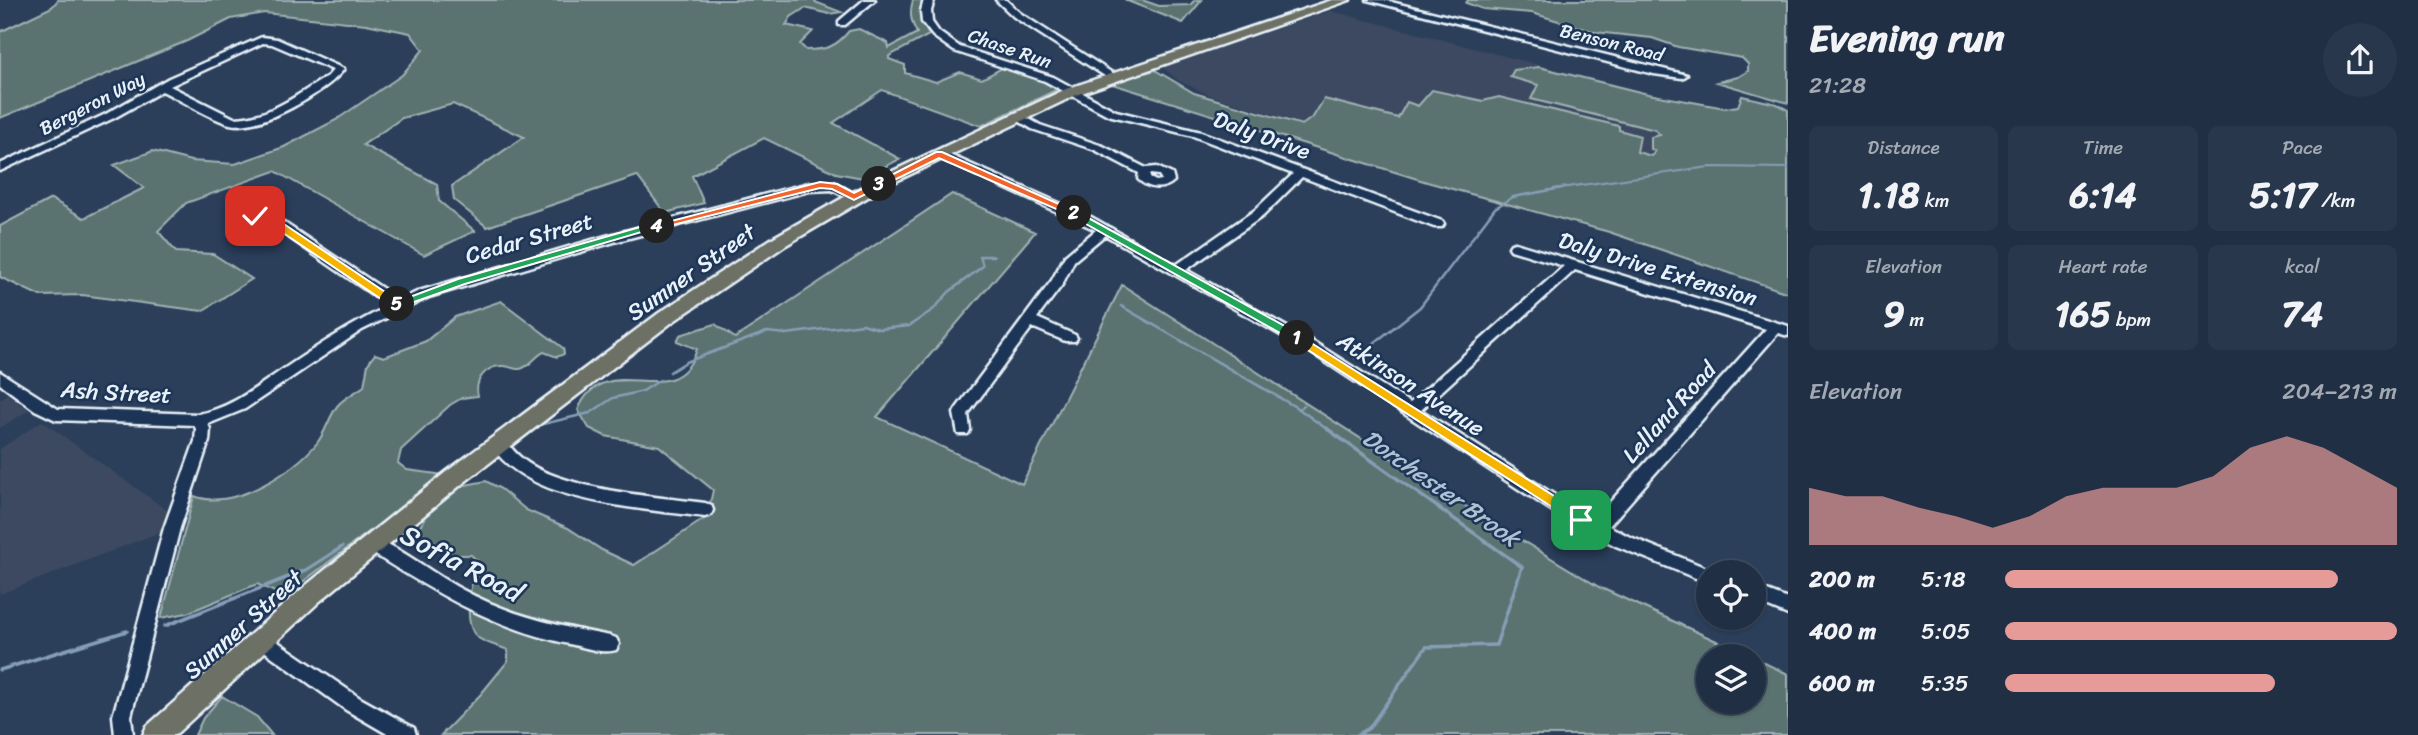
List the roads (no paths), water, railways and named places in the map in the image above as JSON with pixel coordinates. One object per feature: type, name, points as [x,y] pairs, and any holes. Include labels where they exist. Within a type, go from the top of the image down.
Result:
[{"type":"main road","name":"Sumner Street","points":[[156,735],[372,544],[498,443],[693,298],[780,241],[854,197],[1070,92],[1344,0]]},
{"type":"street","points":[[842,23],[870,0]]},
{"type":"street","name":"Chase Run","points":[[929,0],[927,22],[949,45],[980,58],[1049,79],[1070,92]]},
{"type":"street","name":"Chase Run","points":[[1001,0],[1017,15],[1112,76]]},
{"type":"street","name":"Benson Road","points":[[1372,0],[1654,71],[1682,75]]},
{"type":"street","name":"Bergeron Way","points":[[0,168],[110,116],[161,86],[262,40],[274,41],[339,69],[335,76],[258,119],[243,122],[232,121],[161,86]]},
{"type":"street","name":"Daly Drive","points":[[1070,92],[1112,113],[1189,131],[1438,224]]},
{"type":"street","points":[[1018,116],[1036,127],[1098,148],[1145,173]]},
{"type":"street","name":"Atkinson Avenue","points":[[939,154],[1105,229],[1312,346],[1552,503],[1597,528],[1696,571]]},
{"type":"street","points":[[1177,270],[1259,213],[1301,172]]},
{"type":"street","name":"Cedar Street","points":[[124,735],[122,716],[158,576],[200,447],[203,429],[198,420],[223,414],[240,405],[330,343],[398,306],[442,288],[610,239],[809,187],[834,186],[854,197]]},
{"type":"street","points":[[263,214],[398,306]]},
{"type":"street","points":[[963,430],[961,413],[1057,282],[1069,260],[1105,229]]},
{"type":"street","name":"Daly Drive Extension","points":[[1515,247],[1782,329]]},
{"type":"street","points":[[1412,411],[1573,265]]},
{"type":"street","points":[[1029,320],[1070,338]]},
{"type":"street","name":"Lelland Road","points":[[1597,528],[1782,329]]},
{"type":"street","name":"Ash Street","points":[[0,377],[40,406],[56,414],[198,420]]},
{"type":"street","name":"Cedar Street","points":[[200,447],[240,405]]},
{"type":"street","points":[[498,443],[513,462],[555,484],[705,510]]},
{"type":"street","name":"Sofia Road","points":[[372,544],[468,601],[503,617],[541,630],[610,644]]},
{"type":"street","points":[[1766,599],[1788,607]]},
{"type":"street","points":[[262,639],[343,698],[407,735]]},
{"type":"waterway","name":"Dorchester Brook","points":[[1553,189],[1709,167],[1788,168]]},
{"type":"waterway","name":"Dorchester Brook","points":[[1355,358],[1420,307],[1495,208],[1513,197],[1562,188]]},
{"type":"waterway","points":[[670,372],[686,362],[767,332],[786,334],[863,324],[879,329],[909,326],[934,309],[949,292],[983,266],[980,256],[994,256]]},
{"type":"waterway","points":[[1121,306],[1299,409]]},
{"type":"waterway","points":[[543,424],[590,413],[613,398],[643,391],[660,380]]},
{"type":"waterway","name":"Dorchester Brook","points":[[1299,409],[1304,405]]},
{"type":"waterway","name":"Dorchester Brook","points":[[1299,409],[1328,430]]},
{"type":"waterway","name":"Dorchester Brook","points":[[1326,428],[1522,567],[1496,645],[1426,647],[1369,728],[1357,735]]},
{"type":"waterway","points":[[165,626],[306,570],[342,547]]},
{"type":"waterway","points":[[0,670],[127,631]]}]
